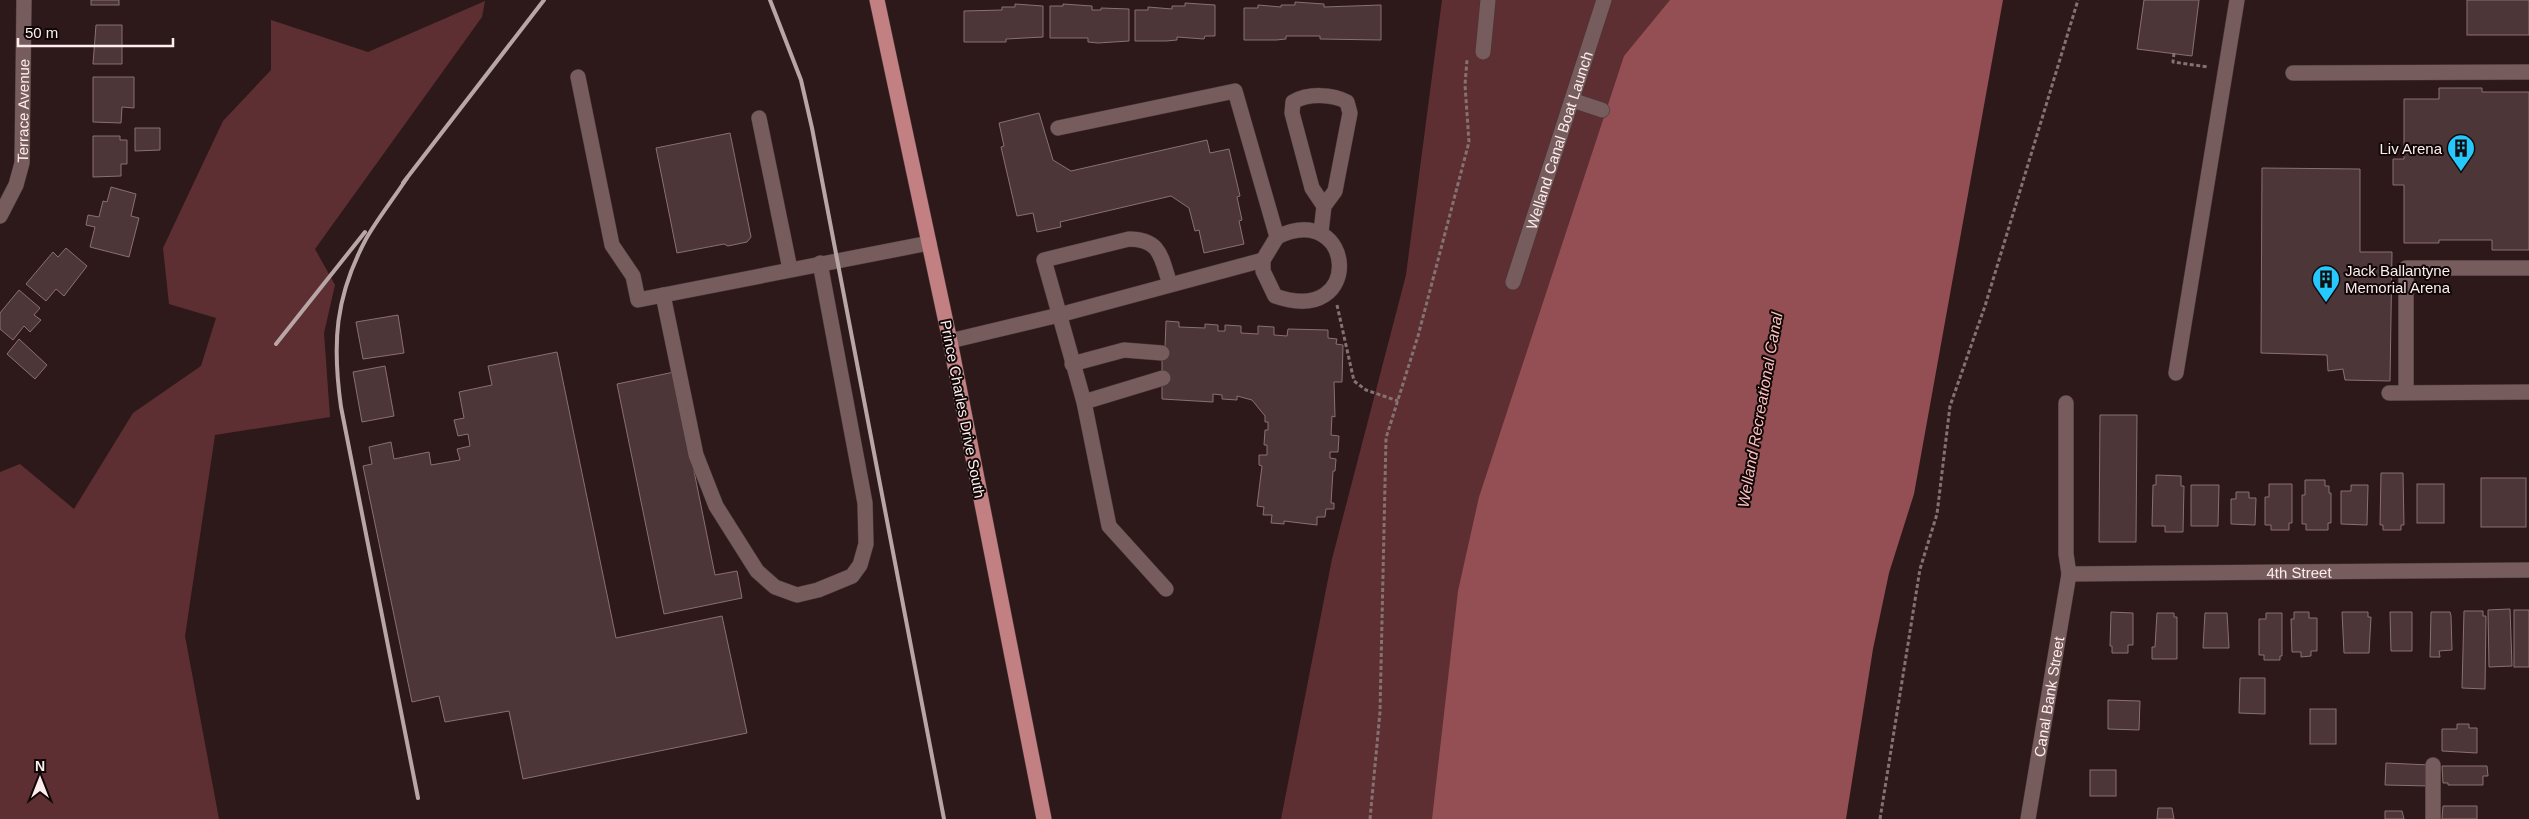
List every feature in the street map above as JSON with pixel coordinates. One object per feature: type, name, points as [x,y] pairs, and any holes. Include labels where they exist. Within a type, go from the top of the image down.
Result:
[{"type":"main road","name":"Prince Charles Drive South","points":[[877,0],[950,340],[1044,819]]},
{"type":"street","name":"Terrace Avenue","points":[[0,216],[16,185],[22,163],[24,0]]},
{"type":"street","points":[[1475,52],[1488,0]]},
{"type":"street","name":"Welland Canal Boat Launch","points":[[1513,282],[1604,0]]},
{"type":"street","points":[[2176,373],[2224,69],[2237,0]]},
{"type":"street","points":[[2293,73],[2529,72]]},
{"type":"street","points":[[578,77],[612,245],[633,276],[638,300],[820,263],[929,244]]},
{"type":"street","points":[[1058,128],[1235,91],[1278,237]]},
{"type":"street","points":[[1321,232],[1324,206],[1335,191],[1350,113],[1348,102],[1337,96],[1302,97],[1293,102],[1292,113],[1312,188],[1324,206]]},
{"type":"street","points":[[1572,100],[1602,110]]},
{"type":"street","points":[[759,118],[790,269]]},
{"type":"street","points":[[1299,230],[1321,232],[1334,245],[1339,259],[1338,276],[1332,290],[1320,300],[1287,300],[1275,296],[1263,270],[1263,260],[1278,237],[1299,230]]},
{"type":"street","points":[[1166,589],[1109,526],[1084,402],[1044,260],[1129,239],[1144,239],[1157,247],[1170,284]]},
{"type":"street","points":[[950,340],[1059,315],[1263,260]]},
{"type":"street","points":[[663,294],[696,456],[716,506],[757,571],[775,587],[797,595],[818,590],[852,576],[860,565],[866,544],[865,503],[820,263]]},
{"type":"street","points":[[2406,392],[2406,268],[2529,268]]},
{"type":"street","points":[[1072,364],[1124,350],[1162,353]]},
{"type":"street","points":[[1084,402],[1163,378]]},
{"type":"street","points":[[2389,393],[2529,392]]},
{"type":"street","name":"Canal Bank Street","points":[[2028,819],[2069,574],[2066,554],[2066,403]]},
{"type":"street","name":"4th Street","points":[[2069,574],[2529,570]]},
{"type":"street","points":[[2433,765],[2433,819]]},
{"type":"path","points":[[1880,819],[1920,569],[1937,514],[1950,406],[1985,306],[2078,0]]},
{"type":"path","points":[[1370,819],[1380,712],[1386,438],[1418,336],[1469,142],[1465,85],[1475,52]]},
{"type":"path","points":[[2174,53],[2173,62],[2224,69]]},
{"type":"path","points":[[1332,290],[1343,327],[1354,381],[1366,390],[1398,400]]},
{"type":"shaded area","points":[[1442,0],[1675,0],[1517,819],[1281,819],[1332,559],[1406,275]]},
{"type":"shaded area","points":[[485,1],[482,17],[315,249],[335,285],[324,333],[330,417],[215,435],[185,636],[219,819],[0,819],[0,472],[20,464],[74,509],[133,413],[201,366],[216,318],[169,304],[163,248],[223,121],[271,70],[271,20],[368,52]]},
{"type":"water","name":"Welland Recreational Canal","points":[[1670,0],[2003,0],[1914,494],[1889,573],[1873,649],[1846,819],[1432,819],[1458,591],[1479,497],[1624,56]]},
{"type":"building","points":[[91,0],[119,0],[119,5],[91,5]]},
{"type":"building","points":[[2144,0],[2199,0],[2192,56],[2137,49]]},
{"type":"building","points":[[2467,0],[2529,0],[2529,35],[2467,35]]},
{"type":"building","points":[[1295,2],[1324,4],[1324,7],[1381,5],[1381,40],[1320,39],[1320,36],[1286,36],[1286,39],[1276,40],[1244,40],[1244,8],[1258,8],[1258,5],[1281,7],[1281,5],[1295,5]]},
{"type":"building","points":[[1185,3],[1215,5],[1215,36],[1205,36],[1204,39],[1177,37],[1177,40],[1135,41],[1135,10],[1148,10],[1148,7],[1172,9],[1172,6],[1185,6]]},
{"type":"building","points":[[1015,4],[1043,6],[1043,37],[1006,39],[1006,42],[964,42],[964,11],[1002,10],[1002,7],[1015,7]]},
{"type":"building","points":[[1063,4],[1092,6],[1092,10],[1101,10],[1101,8],[1129,9],[1129,41],[1098,43],[1088,42],[1088,38],[1050,38],[1050,6],[1063,6]]},
{"type":"building","points":[[96,25],[122,25],[122,64],[93,64]]},
{"type":"building","points":[[93,77],[134,77],[134,108],[122,107],[121,123],[93,122]]},
{"type":"building","name":"Liv Arena","points":[[2439,88],[2482,88],[2482,92],[2529,92],[2529,250],[2492,250],[2492,240],[2439,240],[2439,243],[2404,243],[2404,185],[2393,185],[2393,159],[2404,159],[2404,99],[2439,99]]},
{"type":"building","points":[[1039,113],[1053,160],[1071,171],[1207,140],[1210,153],[1229,149],[1240,196],[1237,197],[1242,220],[1239,221],[1244,244],[1204,253],[1199,230],[1195,231],[1189,208],[1171,196],[1060,222],[1061,227],[1037,232],[1033,213],[1017,216],[1001,147],[1004,146],[999,123]]},
{"type":"building","points":[[135,128],[160,128],[160,150],[135,151]]},
{"type":"building","points":[[730,133],[751,237],[747,242],[728,246],[724,244],[677,253],[656,148]]},
{"type":"building","points":[[93,136],[120,136],[120,140],[127,140],[127,164],[121,164],[121,176],[93,177]]},
{"type":"building","name":"Jack Ballantyne Memorial Arena","points":[[2262,168],[2360,169],[2360,252],[2392,252],[2390,381],[2345,380],[2343,369],[2328,371],[2327,355],[2261,353]]},
{"type":"building","points":[[111,187],[136,194],[131,216],[139,218],[129,257],[90,247],[95,227],[86,225],[88,215],[99,217],[103,201],[107,202]]},
{"type":"building","points":[[66,248],[87,266],[64,296],[56,289],[46,301],[26,284],[53,252],[58,257]]},
{"type":"building","points":[[19,290],[40,308],[34,315],[41,320],[30,332],[24,326],[13,340],[0,329],[0,313]]},
{"type":"building","points":[[398,315],[404,353],[363,359],[356,322]]},
{"type":"building","points":[[1166,321],[1179,322],[1179,327],[1205,328],[1205,324],[1218,325],[1218,331],[1225,331],[1225,325],[1241,326],[1241,333],[1258,334],[1258,326],[1274,327],[1274,335],[1287,336],[1288,329],[1328,330],[1328,338],[1337,339],[1336,344],[1343,345],[1342,382],[1334,382],[1335,417],[1332,416],[1331,435],[1339,436],[1338,452],[1330,452],[1330,458],[1336,459],[1335,471],[1333,471],[1331,503],[1334,503],[1334,509],[1326,509],[1325,517],[1317,517],[1317,525],[1284,521],[1284,524],[1271,523],[1272,515],[1263,515],[1264,507],[1257,506],[1262,466],[1259,465],[1259,455],[1267,455],[1267,445],[1264,445],[1265,430],[1268,430],[1268,422],[1265,422],[1265,416],[1252,400],[1237,396],[1237,400],[1222,399],[1222,395],[1213,394],[1213,402],[1162,399],[1162,348],[1165,348]]},
{"type":"building","points":[[19,339],[47,365],[35,379],[7,354]]},
{"type":"building","points":[[557,352],[616,638],[722,616],[747,733],[523,779],[509,711],[445,722],[439,696],[412,702],[363,466],[372,464],[369,447],[391,442],[394,459],[429,452],[431,465],[460,460],[457,449],[470,446],[468,434],[458,436],[454,420],[464,418],[459,392],[492,385],[488,366]]},
{"type":"building","points":[[385,366],[394,416],[362,422],[353,372]]},
{"type":"building","points":[[674,372],[715,575],[737,571],[742,598],[664,614],[617,384]]},
{"type":"building","points":[[2100,415],[2137,415],[2136,542],[2099,542]]},
{"type":"building","points":[[2381,473],[2403,473],[2404,525],[2401,525],[2401,530],[2383,530],[2383,525],[2380,525]]},
{"type":"building","points":[[2156,475],[2181,476],[2181,486],[2184,486],[2183,532],[2165,532],[2165,526],[2152,526],[2153,485],[2156,485]]},
{"type":"building","points":[[2481,478],[2526,478],[2526,527],[2481,527]]},
{"type":"building","points":[[2305,480],[2325,480],[2325,486],[2329,486],[2329,493],[2331,493],[2331,523],[2328,523],[2328,530],[2306,530],[2306,524],[2302,524],[2302,495],[2305,495]]},
{"type":"building","points":[[2269,484],[2292,484],[2292,523],[2289,523],[2289,530],[2271,530],[2271,525],[2265,525],[2265,497],[2269,497]]},
{"type":"building","points":[[2417,484],[2444,484],[2444,523],[2417,523]]},
{"type":"building","points":[[2191,485],[2219,485],[2218,526],[2191,526]]},
{"type":"building","points":[[2351,485],[2368,485],[2367,525],[2341,524],[2341,491],[2351,491]]},
{"type":"building","points":[[2236,492],[2249,492],[2249,498],[2256,498],[2255,525],[2231,524],[2231,499],[2236,499]]},
{"type":"building","points":[[2510,609],[2512,666],[2489,667],[2488,610]]},
{"type":"building","points":[[2514,610],[2529,610],[2529,667],[2514,667]]},
{"type":"building","points":[[2464,611],[2483,611],[2483,616],[2486,616],[2485,689],[2462,688]]},
{"type":"building","points":[[2111,612],[2133,613],[2133,645],[2128,645],[2128,653],[2112,653],[2112,646],[2110,646]]},
{"type":"building","points":[[2294,612],[2309,612],[2309,618],[2317,618],[2317,651],[2311,651],[2311,656],[2301,657],[2301,652],[2292,652],[2291,619],[2294,619]]},
{"type":"building","points":[[2342,612],[2368,612],[2368,617],[2371,617],[2369,653],[2344,653]]},
{"type":"building","points":[[2390,612],[2412,612],[2412,651],[2391,651]]},
{"type":"building","points":[[2431,612],[2450,612],[2451,616],[2452,650],[2439,651],[2440,657],[2430,657]]},
{"type":"building","points":[[2157,613],[2174,613],[2174,617],[2177,617],[2177,659],[2152,659],[2152,647],[2155,647]]},
{"type":"building","points":[[2205,613],[2227,613],[2229,648],[2203,648]]},
{"type":"building","points":[[2266,613],[2282,613],[2282,656],[2280,656],[2280,660],[2264,660],[2264,655],[2259,655],[2259,619],[2266,619]]},
{"type":"building","points":[[2240,678],[2265,678],[2265,714],[2239,713]]},
{"type":"building","points":[[2108,700],[2140,701],[2139,730],[2108,729]]},
{"type":"building","points":[[2310,709],[2336,709],[2336,744],[2310,744]]},
{"type":"building","points":[[2457,724],[2469,724],[2469,728],[2477,728],[2477,753],[2442,751],[2442,729],[2457,729]]},
{"type":"building","points":[[2386,763],[2430,765],[2430,786],[2385,785]]},
{"type":"building","points":[[2442,766],[2487,766],[2488,776],[2483,776],[2483,785],[2448,785],[2448,783],[2443,783]]},
{"type":"building","points":[[2090,770],[2116,770],[2116,796],[2090,796]]},
{"type":"building","points":[[2443,806],[2477,806],[2477,819],[2442,819]]},
{"type":"building","points":[[2158,808],[2172,808],[2174,819],[2157,819]]},
{"type":"building","points":[[2385,811],[2402,811],[2404,819],[2385,819]]},
{"type":"railway","points":[[403,183],[544,0]]},
{"type":"railway","points":[[770,0],[801,80],[812,128],[944,819]]},
{"type":"railway","points":[[407,178],[366,239],[348,281],[338,321],[337,362],[341,407],[418,798]]},
{"type":"railway","points":[[276,344],[365,232]]},
{"type":"place","name":"Liv Arena","points":[[2461,172]]},
{"type":"place","name":"Jack Ballantyne Memorial Arena","points":[[2326,303]]}]
